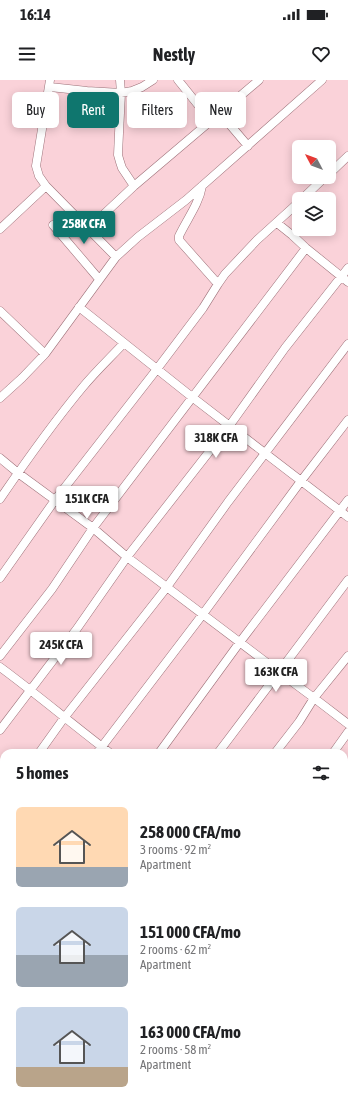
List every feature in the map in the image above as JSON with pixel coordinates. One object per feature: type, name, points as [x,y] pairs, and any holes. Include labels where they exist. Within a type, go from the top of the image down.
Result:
[{"type":"street","points":[[120,80],[121,93],[118,155],[122,168],[134,186]]},
{"type":"street","points":[[116,257],[46,186],[39,176],[36,166],[50,83],[87,91],[121,93],[142,87],[153,80]]},
{"type":"street","points":[[178,80],[195,101]]},
{"type":"street","points":[[244,92],[259,80]]},
{"type":"street","points":[[0,398],[45,354],[116,257],[138,237],[186,200],[322,80]]},
{"type":"street","points":[[88,229],[134,186],[202,128]]},
{"type":"street","points":[[233,128],[248,146]]},
{"type":"street","points":[[336,167],[348,156]]},
{"type":"street","points":[[309,192],[318,184]]},
{"type":"street","points":[[0,229],[46,186]]},
{"type":"street","points":[[202,186],[201,193],[179,236],[179,240],[218,284]]},
{"type":"street","points":[[0,578],[55,500],[203,308],[225,274],[240,257],[292,209]]},
{"type":"street","points":[[277,223],[345,279]]},
{"type":"street","points":[[53,224],[99,279]]},
{"type":"street","points":[[0,656],[52,588],[93,528],[306,248]]},
{"type":"street","points":[[0,730],[76,630],[127,557],[230,425],[286,348],[345,279],[348,268]]},
{"type":"street","points":[[79,307],[348,518]]},
{"type":"street","points":[[1,313],[45,354]]},
{"type":"street","points":[[0,499],[53,425],[83,387],[124,343]]},
{"type":"street","points":[[42,749],[64,718],[167,587],[348,344]]},
{"type":"street","points":[[100,749],[348,420]]},
{"type":"street","points":[[1,460],[93,528],[127,557],[348,724]]},
{"type":"street","points":[[162,749],[240,642],[348,500]]},
{"type":"street","points":[[221,749],[348,580]]},
{"type":"street","points":[[278,749],[299,722],[314,698],[348,656]]},
{"type":"street","points":[[0,667],[31,690],[98,749]]},
{"type":"street","points":[[335,749],[348,732]]}]
